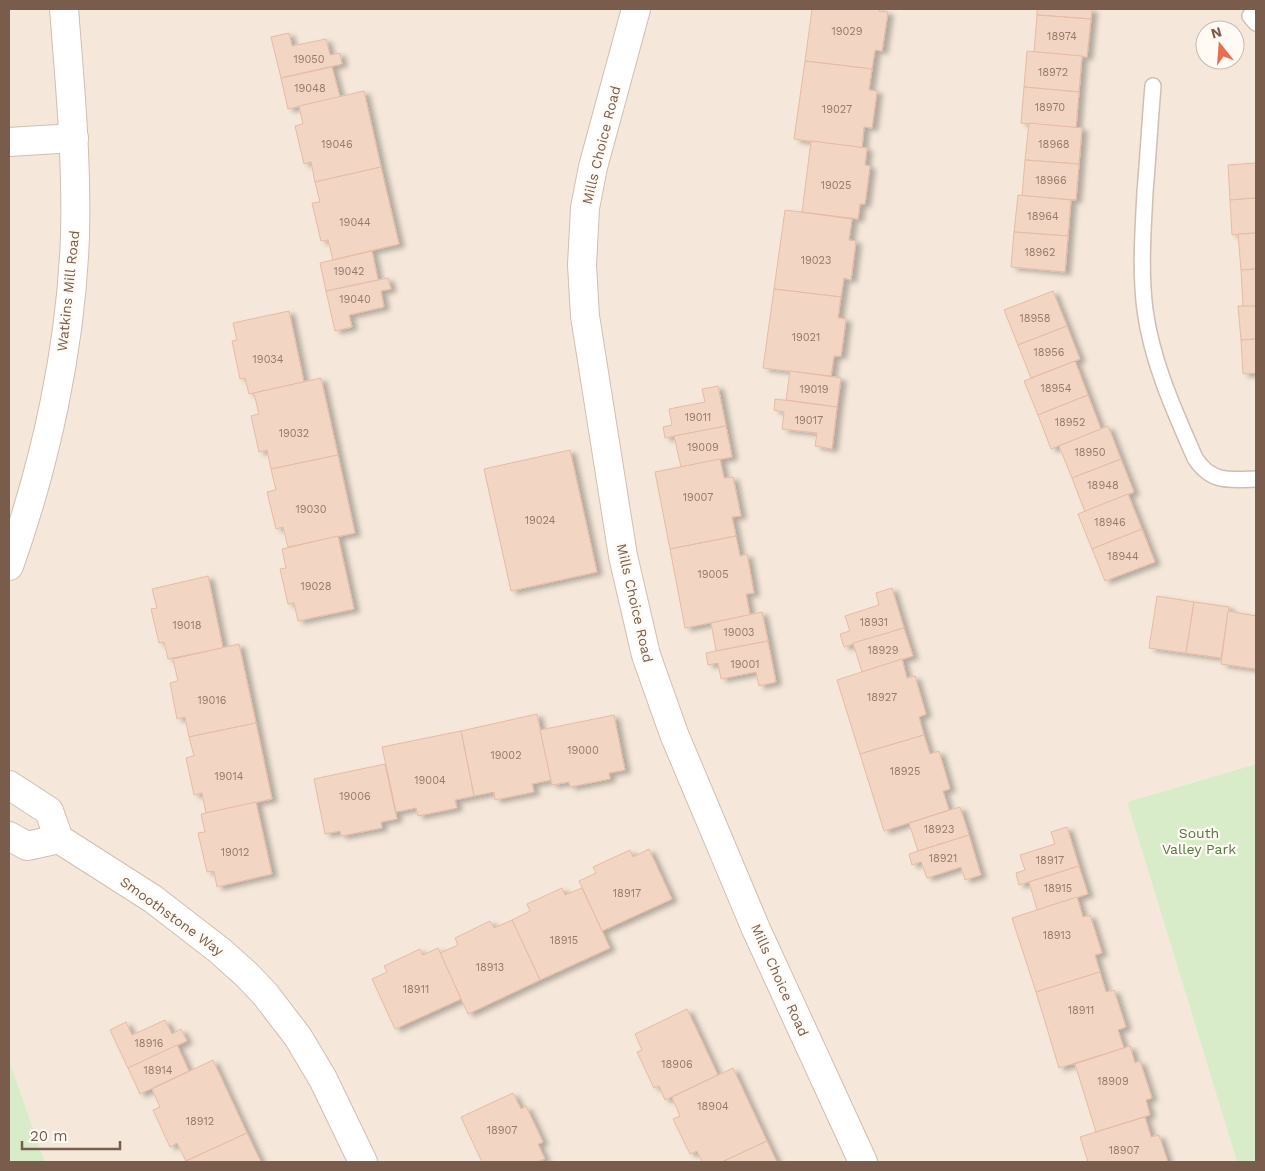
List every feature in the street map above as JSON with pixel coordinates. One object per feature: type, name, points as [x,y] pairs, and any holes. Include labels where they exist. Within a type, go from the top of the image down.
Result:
[{"type":"street","name":"Watkins Mill Road","points":[[9,566],[27,516],[40,464],[59,376],[69,310],[75,237],[74,138],[64,9]]},
{"type":"street","name":"Mills Choice Road","points":[[636,9],[593,167],[585,208],[582,265],[585,316],[623,556],[646,655],[671,726],[756,929],[863,1162]]},
{"type":"street","points":[[9,142],[74,138]]},
{"type":"street","points":[[9,785],[49,811],[59,839],[27,846],[9,836]]},
{"type":"street","name":"Smoothstone Way","points":[[59,839],[153,899],[248,975],[298,1037],[322,1079],[363,1162]]},
{"type":"lane","points":[[1153,86],[1142,236],[1145,310],[1151,343],[1166,389],[1195,458],[1202,468],[1211,475],[1222,479],[1256,479]]},
{"type":"shaded area","points":[[9,9],[1256,9],[1256,764],[1127,802],[1237,1162],[45,1162],[9,1060]]},
{"type":"green space","name":"South Valley Park","points":[[1256,764],[1256,1162],[1237,1162],[1127,802]]},
{"type":"green space","points":[[9,1060],[45,1162],[9,1162]]},
{"type":"building","points":[[812,9],[880,9],[879,11],[888,12],[882,51],[875,50],[872,69],[805,61]]},
{"type":"building","points":[[1037,9],[1092,9],[1091,19],[1037,15]]},
{"type":"building","points":[[1037,15],[1091,19],[1087,57],[1034,52]]},
{"type":"building","points":[[289,33],[292,46],[326,39],[330,55],[340,53],[342,64],[281,78],[271,37]]},
{"type":"building","points":[[1027,51],[1082,56],[1079,92],[1024,87]]},
{"type":"building","points":[[805,61],[872,69],[869,90],[877,91],[872,128],[864,127],[862,148],[794,139]]},
{"type":"building","points":[[332,67],[340,97],[288,109],[281,78]]},
{"type":"building","points":[[1024,87],[1079,92],[1076,128],[1021,123]]},
{"type":"building","points":[[364,91],[381,167],[315,182],[311,162],[304,164],[295,126],[303,124],[299,106]]},
{"type":"building","points":[[1029,123],[1082,128],[1079,164],[1025,160]]},
{"type":"building","points":[[811,141],[867,148],[865,165],[870,166],[865,204],[860,204],[858,219],[802,212]]},
{"type":"building","points":[[1025,160],[1079,164],[1076,200],[1022,196]]},
{"type":"building","points":[[1256,163],[1256,198],[1230,200],[1228,165]]},
{"type":"building","points":[[381,167],[399,244],[333,260],[328,240],[321,241],[312,203],[320,202],[315,182]]},
{"type":"building","points":[[1018,195],[1071,200],[1068,236],[1014,232]]},
{"type":"building","points":[[1256,198],[1256,233],[1232,235],[1230,200]]},
{"type":"building","points":[[785,210],[852,219],[849,240],[856,241],[851,280],[844,278],[841,297],[774,289]]},
{"type":"building","points":[[1014,232],[1068,236],[1065,272],[1011,267]]},
{"type":"building","points":[[1256,233],[1256,269],[1241,270],[1238,234]]},
{"type":"building","points":[[372,251],[378,280],[326,291],[320,263]]},
{"type":"building","points":[[1256,269],[1256,306],[1243,307],[1241,270]]},
{"type":"building","points":[[388,278],[391,289],[381,291],[384,307],[349,315],[352,327],[335,331],[326,291]]},
{"type":"building","points":[[774,289],[841,297],[838,318],[846,319],[841,356],[834,356],[831,376],[763,368]]},
{"type":"building","points":[[1053,291],[1067,326],[1018,345],[1004,310]]},
{"type":"building","points":[[1238,306],[1256,306],[1256,339],[1241,340]]},
{"type":"building","points":[[289,311],[304,382],[249,394],[245,378],[240,379],[232,341],[237,340],[233,323]]},
{"type":"building","points":[[1067,326],[1080,359],[1031,378],[1018,345]]},
{"type":"building","points":[[1256,339],[1256,373],[1243,374],[1241,340]]},
{"type":"building","points":[[1075,361],[1088,395],[1038,415],[1024,381]]},
{"type":"building","points":[[790,371],[841,378],[837,407],[786,400]]},
{"type":"building","points":[[321,378],[338,455],[271,469],[267,450],[259,452],[251,416],[259,414],[254,393]]},
{"type":"building","points":[[718,386],[726,426],[665,438],[663,427],[672,425],[669,409],[705,402],[702,389]]},
{"type":"building","points":[[1088,395],[1101,429],[1051,449],[1038,415]]},
{"type":"building","points":[[775,399],[837,407],[832,449],[815,446],[817,433],[782,429],[784,412],[774,410]]},
{"type":"building","points":[[726,426],[732,457],[681,467],[674,436]]},
{"type":"building","points":[[1108,426],[1121,459],[1072,478],[1059,446]]},
{"type":"building","points":[[570,450],[597,572],[511,591],[484,469]]},
{"type":"building","points":[[338,455],[355,533],[288,547],[283,527],[276,529],[267,492],[276,490],[271,469]]},
{"type":"building","points":[[720,459],[724,478],[733,477],[741,516],[732,517],[736,536],[670,549],[655,472]]},
{"type":"building","points":[[1121,459],[1134,492],[1085,512],[1072,478]]},
{"type":"building","points":[[1128,494],[1142,529],[1092,549],[1078,514]]},
{"type":"building","points":[[1142,529],[1155,562],[1105,581],[1092,549]]},
{"type":"building","points":[[338,536],[354,609],[298,621],[294,603],[288,604],[280,569],[286,568],[282,549]]},
{"type":"building","points":[[736,536],[740,556],[747,554],[754,593],[746,594],[750,615],[685,628],[670,549]]},
{"type":"building","points":[[208,576],[223,648],[168,659],[164,642],[159,643],[151,609],[157,608],[152,589]]},
{"type":"building","points":[[892,588],[904,628],[844,647],[840,634],[850,631],[845,616],[879,605],[876,593]]},
{"type":"building","points":[[1157,596],[1194,602],[1186,653],[1149,648]]},
{"type":"building","points":[[1194,602],[1229,607],[1221,658],[1186,653]]},
{"type":"building","points":[[1228,611],[1256,616],[1256,669],[1221,664]]},
{"type":"building","points":[[762,612],[768,641],[716,651],[711,623]]},
{"type":"building","points":[[904,628],[913,656],[862,672],[853,643]]},
{"type":"building","points":[[768,641],[776,682],[759,686],[756,672],[721,679],[718,663],[708,665],[706,653]]},
{"type":"building","points":[[239,644],[256,723],[189,737],[185,717],[177,719],[170,683],[178,681],[173,659]]},
{"type":"building","points":[[902,659],[907,678],[915,676],[926,714],[919,717],[924,735],[860,754],[837,680]]},
{"type":"building","points":[[537,714],[551,780],[532,784],[534,792],[495,800],[494,792],[474,796],[461,731]]},
{"type":"building","points":[[614,715],[625,770],[609,773],[610,779],[570,787],[569,782],[552,785],[540,730]]},
{"type":"building","points":[[256,723],[272,799],[206,813],[202,793],[194,795],[186,758],[194,756],[189,737]]},
{"type":"building","points":[[461,731],[474,796],[455,800],[457,808],[418,816],[416,808],[396,812],[382,747]]},
{"type":"building","points":[[924,735],[930,754],[939,751],[950,789],[943,791],[949,810],[884,831],[860,754]]},
{"type":"building","points":[[385,764],[397,819],[381,822],[382,828],[341,836],[340,831],[325,834],[314,779]]},
{"type":"building","points":[[256,802],[272,874],[217,887],[214,871],[207,872],[198,833],[205,832],[201,814]]},
{"type":"building","points":[[960,807],[969,835],[918,851],[909,823]]},
{"type":"building","points":[[1067,827],[1079,866],[1019,885],[1016,873],[1025,870],[1020,855],[1055,844],[1051,832]]},
{"type":"building","points":[[969,835],[981,875],[965,880],[961,867],[927,878],[921,862],[912,865],[909,854]]},
{"type":"building","points":[[649,849],[672,899],[602,931],[579,881],[596,873],[593,867],[630,850],[633,857]]},
{"type":"building","points":[[1079,866],[1088,894],[1037,910],[1029,882]]},
{"type":"building","points":[[562,888],[565,895],[582,888],[610,948],[540,980],[512,920],[530,911],[527,904]]},
{"type":"building","points":[[1077,897],[1083,917],[1090,915],[1102,953],[1095,955],[1100,972],[1036,992],[1012,918]]},
{"type":"building","points":[[512,920],[540,980],[468,1014],[440,953],[458,945],[455,938],[490,921],[494,928]]},
{"type":"building","points":[[438,948],[461,999],[395,1029],[372,979],[387,972],[384,966],[420,949],[423,955]]},
{"type":"building","points":[[1100,972],[1106,992],[1114,990],[1126,1027],[1118,1030],[1124,1048],[1059,1068],[1036,992]]},
{"type":"building","points":[[687,1009],[718,1075],[665,1100],[659,1086],[654,1088],[637,1052],[642,1050],[635,1034]]},
{"type":"building","points":[[165,1020],[172,1034],[181,1029],[187,1041],[128,1068],[110,1030],[126,1022],[132,1035]]},
{"type":"building","points":[[177,1045],[189,1071],[140,1094],[128,1068]]},
{"type":"building","points":[[1130,1046],[1135,1063],[1140,1061],[1152,1098],[1146,1100],[1150,1115],[1096,1132],[1075,1064]]},
{"type":"building","points":[[213,1060],[247,1133],[186,1161],[177,1143],[170,1147],[153,1110],[160,1107],[152,1089]]},
{"type":"building","points":[[733,1068],[767,1141],[722,1162],[702,1162],[697,1151],[690,1154],[673,1119],[680,1116],[672,1097]]},
{"type":"building","points":[[513,1093],[521,1109],[526,1106],[543,1142],[538,1144],[545,1159],[537,1162],[482,1162],[461,1117]]},
{"type":"building","points":[[1145,1117],[1151,1137],[1159,1135],[1168,1162],[1088,1162],[1080,1137]]},
{"type":"building","points":[[247,1133],[261,1162],[186,1162],[186,1161]]},
{"type":"building","points":[[767,1141],[777,1162],[722,1162]]}]
